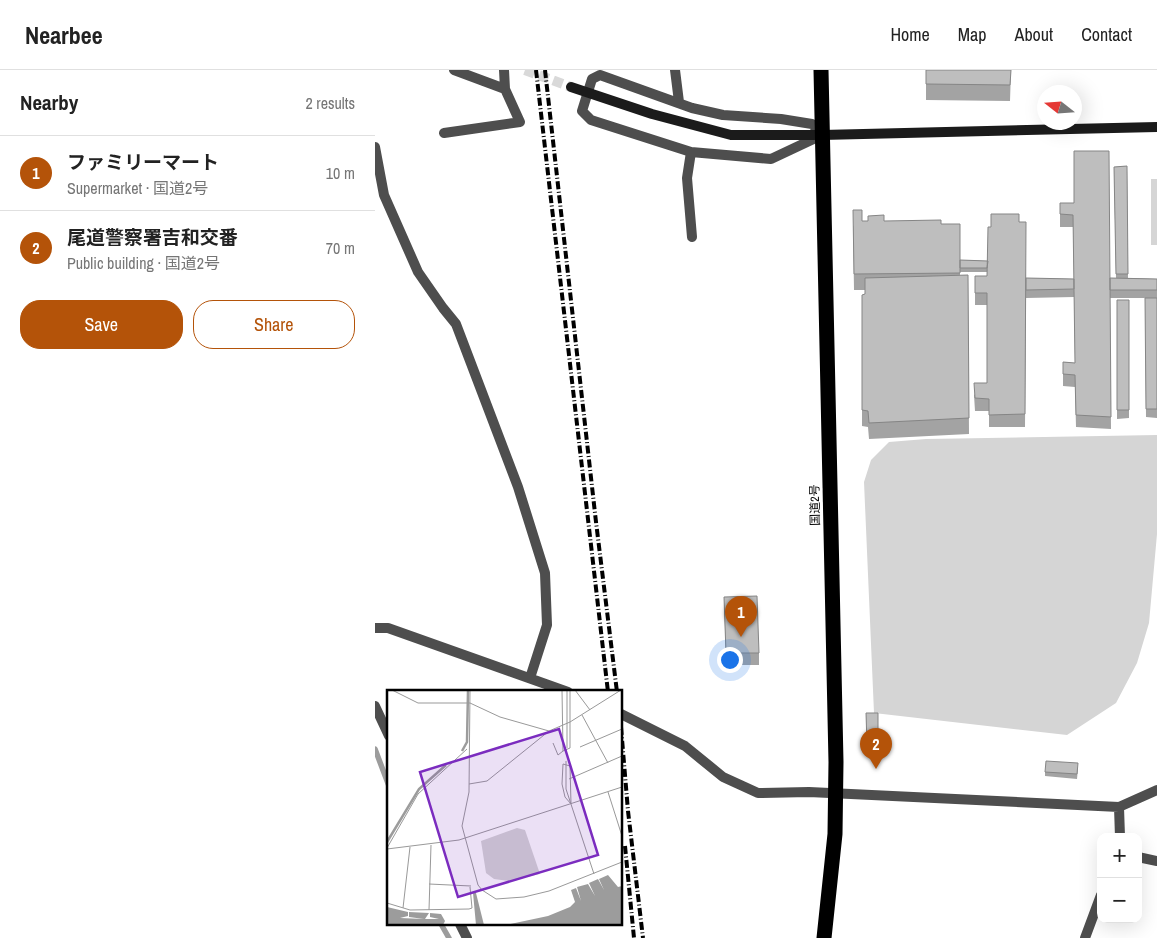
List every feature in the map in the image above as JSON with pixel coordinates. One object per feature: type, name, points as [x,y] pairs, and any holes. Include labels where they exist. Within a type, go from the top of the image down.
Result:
[{"type":"highway","name":"国道2号","points":[[821,70],[836,793],[835,834],[824,938]]},
{"type":"street","points":[[454,70],[505,89]]},
{"type":"street","points":[[444,133],[520,122],[505,89],[504,70]]},
{"type":"street","points":[[675,70],[679,102]]},
{"type":"street","points":[[601,76],[692,108],[723,115],[781,119],[812,124],[822,135],[771,159],[691,152],[591,120],[582,111],[591,79],[601,76]]},
{"type":"street","points":[[571,88],[652,114],[731,135],[822,135],[1157,127]]},
{"type":"street","points":[[375,147],[384,195],[419,272],[456,324],[517,487],[545,573],[547,625],[530,678]]},
{"type":"street","points":[[691,152],[687,178],[692,237]]},
{"type":"street","points":[[375,628],[388,628],[563,690]]},
{"type":"street","points":[[375,706],[387,732]]},
{"type":"street","points":[[623,715],[685,746],[723,777],[758,793],[836,793],[1119,807],[1157,790]]},
{"type":"street","points":[[1119,807],[1120,833]]},
{"type":"street","points":[[1142,858],[1157,861]]},
{"type":"street","points":[[1085,938],[1097,906]]},
{"type":"street","points":[[461,926],[467,938]]},
{"type":"shaded area","points":[[1151,179],[1157,179],[1157,245],[1151,245]]},
{"type":"shaded area","points":[[1157,435],[1157,534],[1149,623],[1137,663],[1116,703],[1067,735],[874,713],[864,482],[871,460],[889,442],[926,439]]},
{"type":"building","points":[[926,70],[1011,70],[1010,85],[926,84]]},
{"type":"building","points":[[1074,151],[1109,151],[1111,417],[1076,415],[1075,375],[1063,374],[1063,362],[1075,363],[1073,215],[1060,214],[1060,203],[1074,203]]},
{"type":"building","points":[[1127,166],[1128,274],[1116,274],[1114,167]]},
{"type":"building","points":[[853,210],[862,210],[862,221],[868,221],[868,216],[884,215],[884,221],[941,220],[941,224],[960,224],[960,273],[854,274]]},
{"type":"building","points":[[991,214],[1019,214],[1019,222],[1026,222],[1025,414],[989,415],[989,399],[975,398],[974,383],[987,383],[987,293],[975,293],[975,276],[987,276],[988,227],[991,227]]},
{"type":"building","points":[[960,260],[988,261],[987,268],[960,268]]},
{"type":"building","points":[[968,275],[969,418],[869,423],[868,411],[862,410],[862,295],[865,294],[865,278]]},
{"type":"building","points":[[1026,278],[1074,279],[1074,289],[1026,290]]},
{"type":"building","points":[[1110,278],[1157,279],[1157,290],[1110,290]]},
{"type":"building","points":[[1145,298],[1157,298],[1157,409],[1146,409]]},
{"type":"building","points":[[1117,300],[1129,300],[1129,410],[1117,410]]},
{"type":"building","points":[[757,596],[759,653],[726,653],[724,597]]},
{"type":"building","points":[[866,713],[878,713],[878,745],[867,745]]},
{"type":"building","points":[[1046,761],[1078,763],[1077,774],[1045,772]]},
{"type":"waterway","points":[[375,749],[387,781]]},
{"type":"waterway","points":[[442,926],[449,938]]},
{"type":"tunnel","points":[[525,70],[571,87]]},
{"type":"railway","points":[[536,70],[608,690]]},
{"type":"railway","points":[[545,70],[617,690]]},
{"type":"railway","points":[[623,751],[643,938]]},
{"type":"railway","points":[[625,846],[634,938]]},
{"type":"place","name":"ファミリーマート","points":[[741,637]]},
{"type":"place","name":"尾道警察署吉和交番","points":[[876,769]]}]
